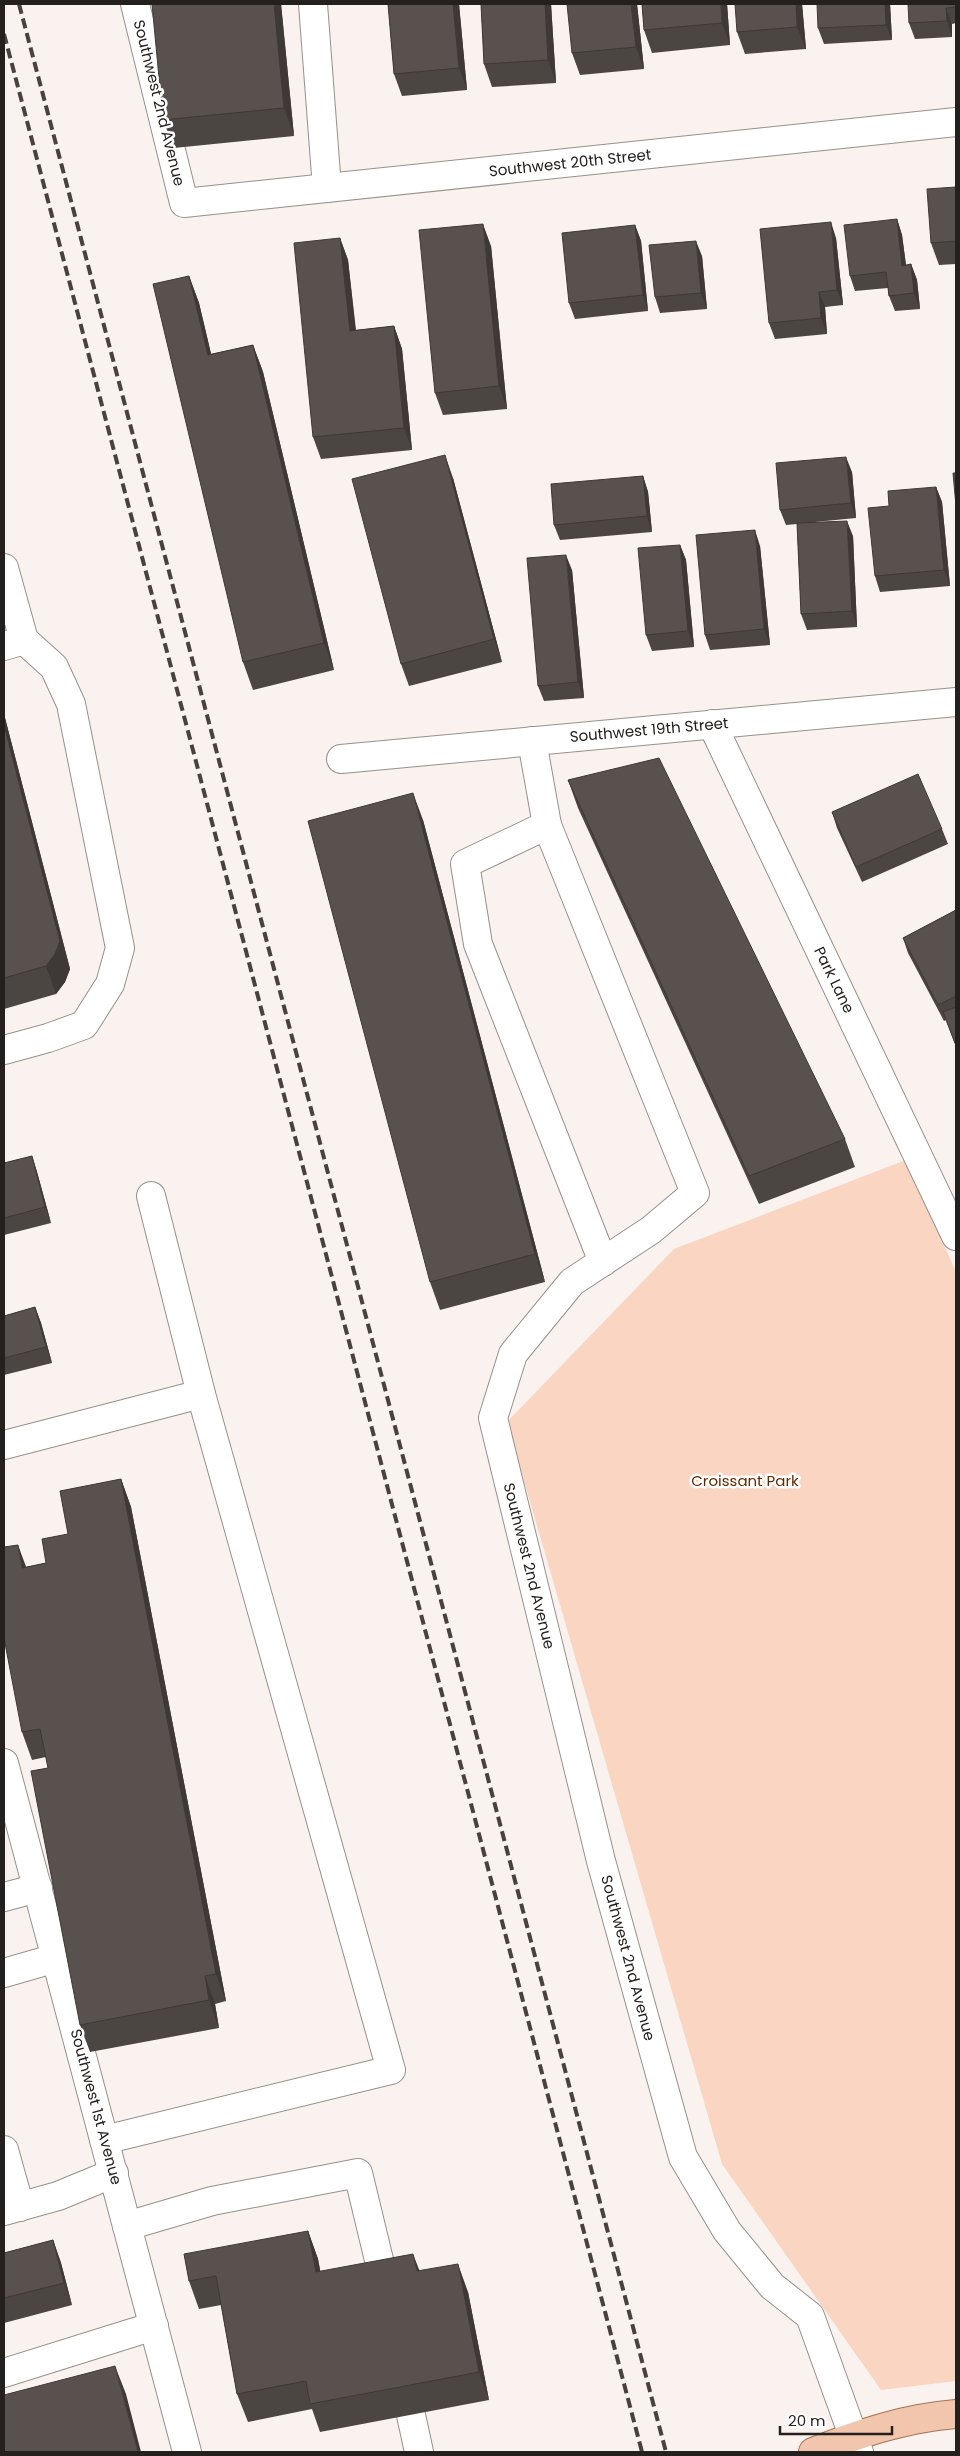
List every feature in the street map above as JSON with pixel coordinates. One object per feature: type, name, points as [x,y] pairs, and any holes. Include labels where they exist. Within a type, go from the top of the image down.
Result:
[{"type":"main road","points":[[813,2452],[856,2444],[920,2417],[956,2414]]},
{"type":"street","name":"Southwest 2nd Avenue","points":[[135,4],[184,203]]},
{"type":"street","points":[[313,4],[327,188]]},
{"type":"street","name":"Southwest 20th Street","points":[[184,203],[956,122]]},
{"type":"street","points":[[4,568],[14,643],[54,667],[71,704],[120,948],[110,984],[84,1025],[48,1038],[4,1050]]},
{"type":"street","name":"Southwest 19th Street","points":[[341,759],[956,702]]},
{"type":"street","name":"Park Lane","points":[[712,724],[956,1236]]},
{"type":"street","points":[[532,741],[547,826],[695,1193],[651,1230],[603,1262],[478,944],[465,864],[547,826]]},
{"type":"street","points":[[104,2140],[391,2070],[201,1394],[151,1196]]},
{"type":"street","name":"Southwest 2nd Avenue","points":[[603,1262],[572,1282],[513,1354],[493,1418],[601,1861],[683,2157],[727,2230],[772,2286],[810,2316],[856,2444]]},
{"type":"street","points":[[4,1446],[201,1394]]},
{"type":"street","name":"Southwest 1st Avenue","points":[[4,1763],[187,2452]]},
{"type":"street","points":[[4,1897],[38,1888]]},
{"type":"street","points":[[4,1973],[56,1958]]},
{"type":"street","points":[[4,2150],[12,2209],[58,2196],[114,2173]]},
{"type":"street","points":[[127,2226],[212,2201],[358,2173],[386,2289]]},
{"type":"street","points":[[4,2373],[154,2326]]},
{"type":"street","points":[[411,2415],[419,2452]]},
{"type":"green space","name":"Croissant Park","points":[[906,1160],[956,1272],[956,2381],[881,2390],[722,2164],[507,1422],[674,1249]]},
{"type":"building","points":[[152,4],[274,4],[284,108],[163,120]]},
{"type":"building","points":[[388,4],[453,4],[459,68],[394,74]]},
{"type":"building","points":[[481,4],[545,4],[548,60],[484,64]]},
{"type":"building","points":[[567,4],[631,4],[636,47],[572,53]]},
{"type":"building","points":[[642,4],[721,4],[722,23],[644,30]]},
{"type":"building","points":[[735,4],[796,4],[797,27],[737,32]]},
{"type":"building","points":[[817,4],[885,4],[886,25],[818,28]]},
{"type":"building","points":[[908,4],[956,4],[956,7],[946,8],[947,21],[909,23]]},
{"type":"building","points":[[956,187],[956,241],[931,243],[927,189]]},
{"type":"building","points":[[897,219],[902,266],[911,264],[914,293],[889,296],[886,272],[850,276],[844,225]]},
{"type":"building","points":[[831,222],[837,290],[819,292],[821,318],[769,323],[760,229]]},
{"type":"building","points":[[483,224],[499,386],[435,393],[419,230]]},
{"type":"building","points":[[635,225],[643,295],[569,303],[562,233]]},
{"type":"building","points":[[340,238],[350,331],[394,326],[404,428],[313,437],[294,243]]},
{"type":"building","points":[[696,241],[701,293],[655,297],[649,245]]},
{"type":"building","points":[[189,276],[208,355],[253,345],[324,643],[243,662],[153,284]]},
{"type":"building","points":[[445,455],[494,639],[401,664],[352,479]]},
{"type":"building","points":[[846,457],[851,503],[780,510],[776,463]]},
{"type":"building","points":[[953,473],[956,473],[956,506]]},
{"type":"building","points":[[643,476],[647,516],[554,525],[551,484]]},
{"type":"building","points":[[936,487],[944,570],[875,576],[868,508],[889,506],[888,491]]},
{"type":"building","points":[[847,521],[852,611],[801,614],[797,523]]},
{"type":"building","points":[[755,530],[764,629],[705,635],[696,535]]},
{"type":"building","points":[[680,545],[688,631],[646,635],[638,548]]},
{"type":"building","points":[[566,555],[578,682],[538,686],[527,558]]},
{"type":"building","points":[[4,725],[60,941],[55,954],[46,966],[4,978]]},
{"type":"building","points":[[659,758],[845,1139],[749,1176],[568,780]]},
{"type":"building","points":[[918,774],[942,829],[856,867],[832,812]]},
{"type":"building","points":[[413,793],[535,1254],[430,1282],[308,821]]},
{"type":"building","points":[[956,910],[956,996],[938,1005],[903,938]]},
{"type":"building","points":[[956,1007],[956,1042],[955,1043],[943,1012]]},
{"type":"building","points":[[32,1156],[45,1207],[4,1218],[4,1163]]},
{"type":"building","points":[[35,1307],[46,1347],[4,1358],[4,1316]]},
{"type":"building","points":[[121,1479],[216,1974],[205,1976],[209,2000],[80,2025],[31,1771],[48,1768],[40,1729],[22,1732],[4,1638],[4,1547],[18,1545],[22,1568],[46,1563],[42,1539],[68,1534],[60,1491]]},
{"type":"building","points":[[308,2231],[316,2272],[413,2254],[417,2271],[458,2264],[479,2372],[310,2404],[306,2381],[237,2394],[216,2276],[189,2281],[184,2254]]},
{"type":"building","points":[[53,2240],[64,2283],[4,2298],[4,2253]]},
{"type":"building","points":[[115,2366],[138,2452],[4,2452],[4,2395]]},
{"type":"railway","points":[[19,4],[666,2452]]},
{"type":"railway","points":[[4,34],[642,2452]]}]
